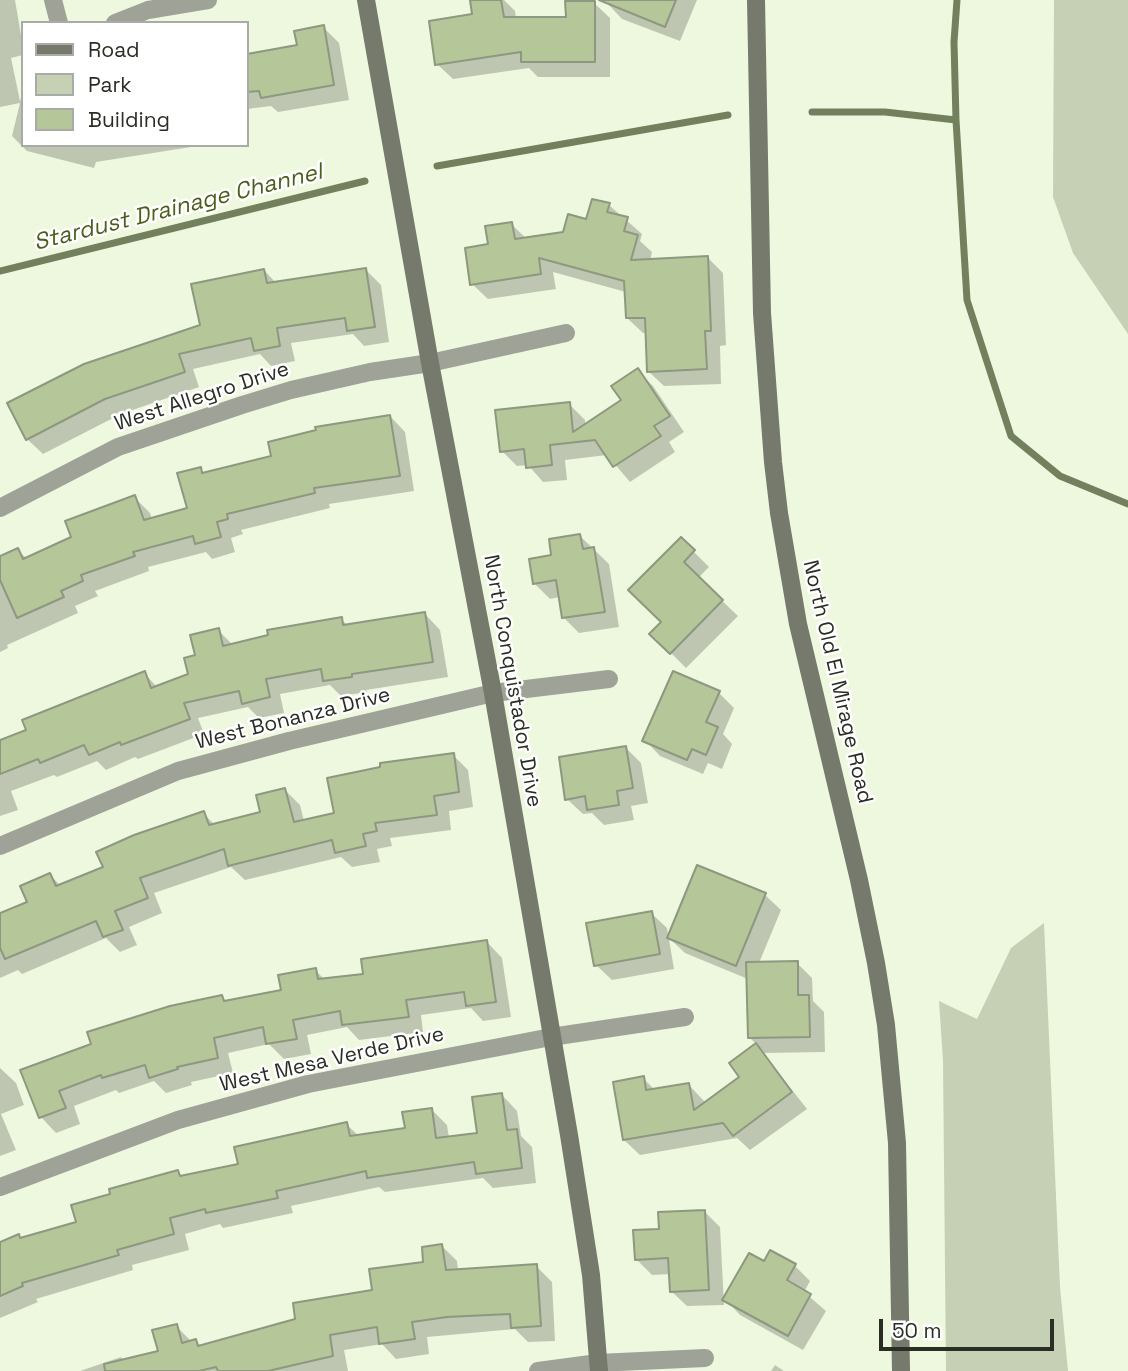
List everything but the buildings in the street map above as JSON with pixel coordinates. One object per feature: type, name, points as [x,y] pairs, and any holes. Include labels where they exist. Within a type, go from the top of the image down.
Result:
[{"type":"street","points":[[53,0],[58,21]]},
{"type":"street","points":[[120,21],[148,10],[208,0]]},
{"type":"street","name":"North Conquistador Drive","points":[[366,0],[430,363],[493,693],[591,1275],[599,1367]]},
{"type":"street","name":"North Old El Mirage Road","points":[[756,0],[765,379],[779,513],[798,624],[876,963],[893,1084],[900,1230],[901,1371]]},
{"type":"street","name":"West Allegro Drive","points":[[0,508],[118,447],[242,405],[291,390],[370,372],[430,363],[566,333]]},
{"type":"street","name":"West Bonanza Drive","points":[[0,846],[178,771],[289,741],[493,693],[609,679]]},
{"type":"street","name":"West Mesa Verde Drive","points":[[0,1187],[178,1119],[309,1084],[551,1037],[685,1017]]},
{"type":"street","points":[[538,1371],[705,1358]]},
{"type":"green space","points":[[1054,0],[1128,0],[1128,334],[1073,253],[1053,197]]},
{"type":"green space","points":[[1044,923],[1060,1287],[1068,1371],[946,1371],[943,1061],[939,1001],[977,1019],[1011,948]]},
{"type":"waterway","points":[[957,0],[954,42],[956,120],[967,300],[1011,436],[1060,476],[1128,504]]},
{"type":"waterway","name":"Stardust Drainage Channel","points":[[812,112],[885,112],[956,120]]},
{"type":"waterway","name":"Stardust Drainage Channel","points":[[437,166],[728,115]]},
{"type":"waterway","name":"Stardust Drainage Channel","points":[[0,271],[365,181]]}]
